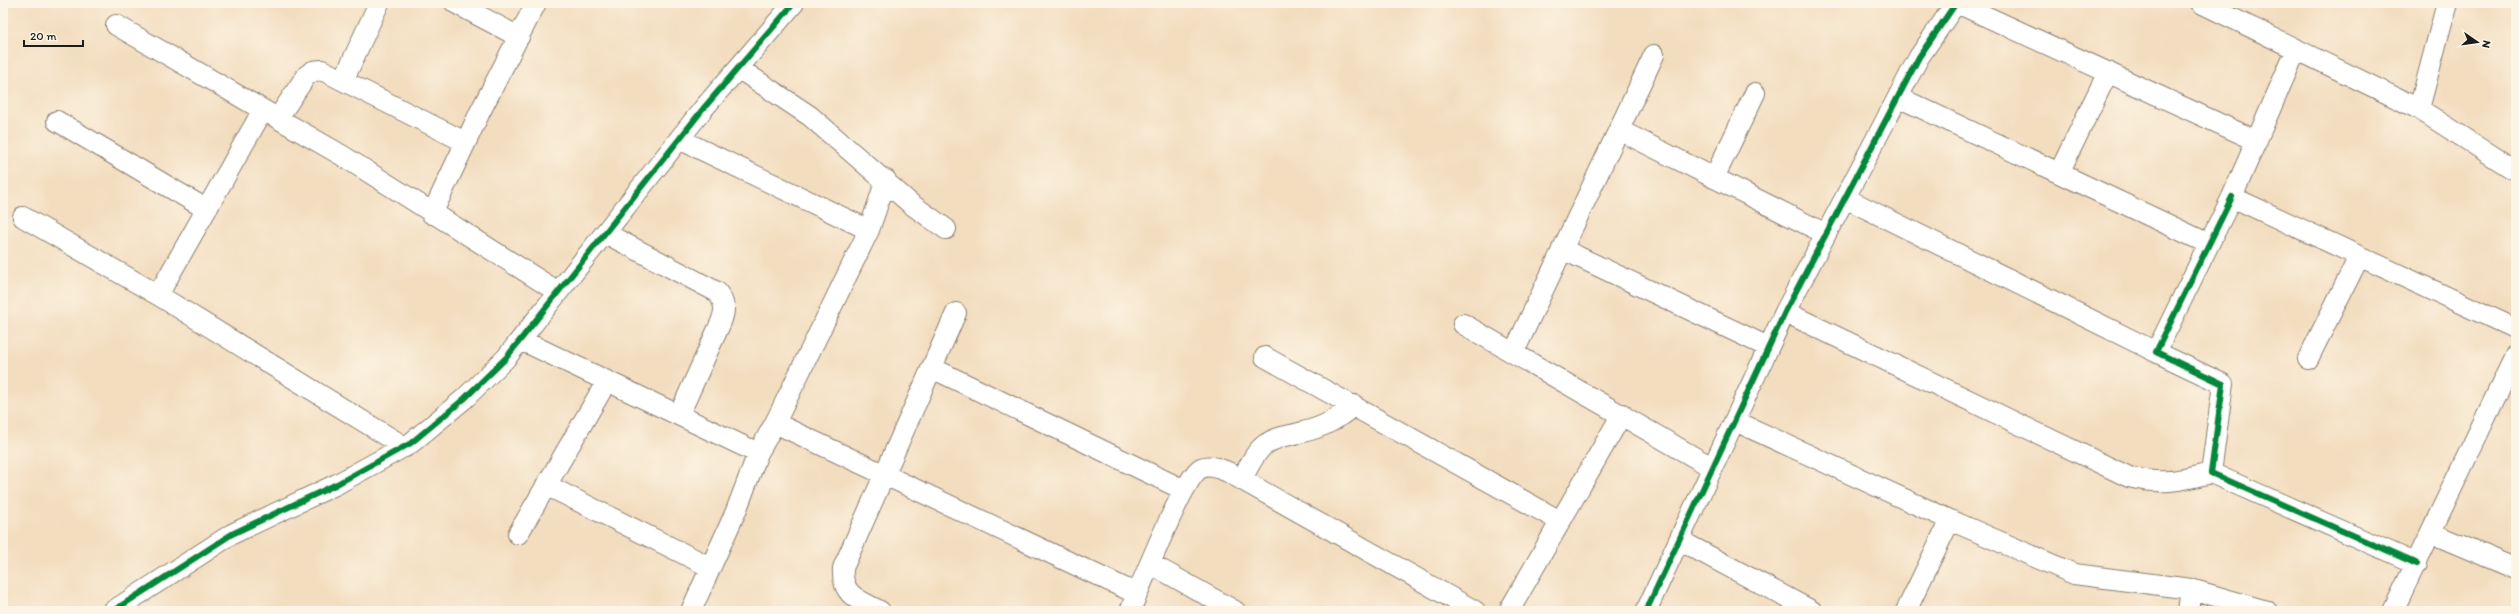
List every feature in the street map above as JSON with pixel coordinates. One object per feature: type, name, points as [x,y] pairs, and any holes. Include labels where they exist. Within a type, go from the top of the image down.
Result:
[{"type":"street","points":[[344,80],[379,3]]},
{"type":"street","points":[[455,3],[519,37]]},
{"type":"street","points":[[432,214],[465,142],[536,3]]},
{"type":"street","points":[[113,611],[232,534],[337,484],[405,447],[464,399],[506,358],[521,340],[679,139],[794,3]]},
{"type":"street","points":[[1646,611],[1785,312],[1919,57],[1956,3],[2257,141]]},
{"type":"street","points":[[2419,109],[2447,3]]},
{"type":"street","points":[[2209,5],[2296,50],[2419,109],[2516,171]]},
{"type":"street","points":[[116,26],[343,156],[432,214],[558,292]]},
{"type":"street","points":[[2156,352],[2232,197],[2296,50]]},
{"type":"street","points":[[1514,352],[1654,55]]},
{"type":"street","points":[[738,68],[810,116],[886,180],[911,204],[946,228]]},
{"type":"street","points":[[158,295],[206,209],[270,114],[306,76],[313,71],[322,70],[344,80],[465,142]]},
{"type":"street","points":[[2059,173],[2108,72]]},
{"type":"street","points":[[1714,178],[1755,93]]},
{"type":"street","points":[[1898,97],[2209,244]]},
{"type":"street","points":[[57,121],[206,209]]},
{"type":"street","points":[[1619,130],[1826,234]]},
{"type":"street","points":[[679,139],[869,230]]},
{"type":"street","points":[[691,611],[758,453],[775,423],[869,230],[883,193],[886,180]]},
{"type":"street","points":[[2232,197],[2516,329]]},
{"type":"street","points":[[1845,198],[2223,384],[2211,473]]},
{"type":"street","points":[[23,217],[158,295],[405,447]]},
{"type":"street","points":[[605,233],[717,292],[722,299],[725,310],[721,322],[679,415]]},
{"type":"street","points":[[1562,249],[1768,347]]},
{"type":"street","points":[[2308,359],[2359,257]]},
{"type":"street","points":[[1785,312],[2129,477],[2161,482],[2175,482],[2211,473],[2417,564]]},
{"type":"street","points":[[880,611],[850,595],[844,587],[842,578],[843,568],[883,474],[956,313]]},
{"type":"street","points":[[1463,324],[1622,414],[1713,468]]},
{"type":"street","points":[[521,340],[758,453]]},
{"type":"street","points":[[2393,611],[2432,533],[2516,354]]},
{"type":"street","points":[[1265,357],[1354,405],[1560,521]]},
{"type":"street","points":[[932,368],[1184,490]]},
{"type":"street","points":[[518,534],[607,381]]},
{"type":"street","points":[[1242,479],[1256,455],[1265,444],[1280,436],[1325,426],[1340,418],[1354,405]]},
{"type":"street","points":[[1509,611],[1622,414]]},
{"type":"street","points":[[1735,421],[1950,520],[2074,574],[2190,589],[2267,611]]},
{"type":"street","points":[[775,423],[883,474],[1134,602],[1184,490],[1200,468],[1208,466],[1228,472],[1242,479],[1475,611]]},
{"type":"street","points":[[546,485],[710,567]]},
{"type":"street","points":[[1906,611],[1950,520]]},
{"type":"street","points":[[2432,533],[2516,569]]},
{"type":"street","points":[[1679,540],[1812,611]]},
{"type":"street","points":[[1151,564],[1235,611]]},
{"type":"street","points":[[2188,611],[2190,589]]},
{"type":"cycle path","points":[[113,611],[232,534],[337,484],[411,443],[464,399],[506,358],[703,109],[794,3]]},
{"type":"cycle path","points":[[1646,611],[1785,312],[1919,57],[1956,3]]},
{"type":"cycle path","points":[[2232,197],[2156,352],[2223,384],[2211,473],[2417,564]]}]
